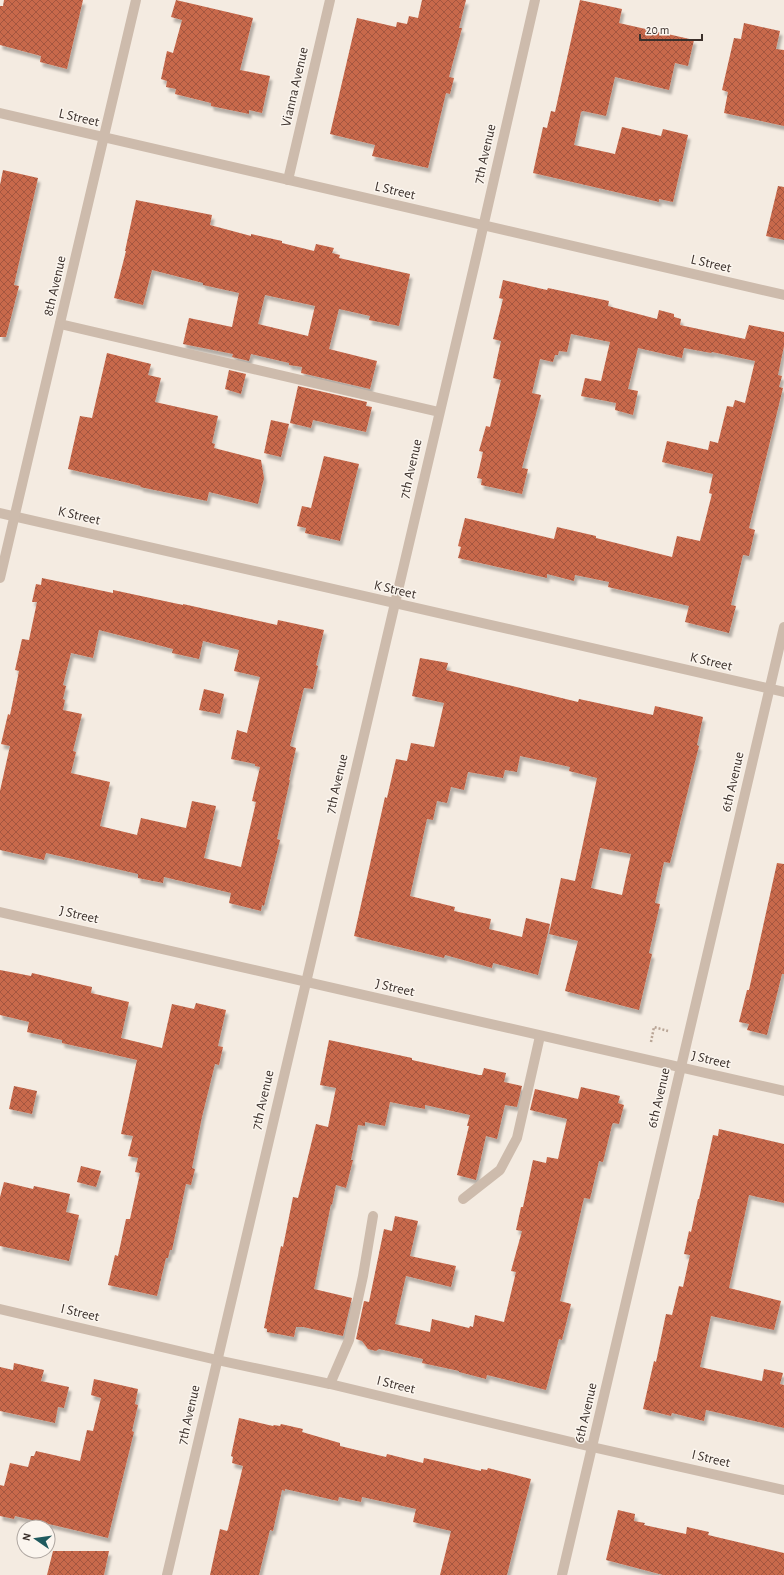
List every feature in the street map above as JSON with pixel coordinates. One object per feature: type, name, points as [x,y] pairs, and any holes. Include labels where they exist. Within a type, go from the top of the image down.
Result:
[{"type":"street","name":"8th Avenue","points":[[0,578],[136,0]]},
{"type":"street","name":"Vianna Avenue","points":[[288,180],[330,0]]},
{"type":"street","name":"7th Avenue","points":[[167,1575],[535,0]]},
{"type":"street","name":"L Street","points":[[0,113],[784,295]]},
{"type":"street","points":[[60,324],[439,412]]},
{"type":"street","name":"K Street","points":[[0,513],[784,692]]},
{"type":"street","name":"6th Avenue","points":[[562,1575],[784,626]]},
{"type":"street","name":"J Street","points":[[0,912],[784,1091]]},
{"type":"street","points":[[463,1199],[500,1170],[517,1138],[540,1036]]},
{"type":"street","points":[[330,1384],[349,1340],[363,1276],[372,1216]]},
{"type":"street","name":"I Street","points":[[0,1309],[217,1360],[330,1384],[592,1448],[784,1490]]},
{"type":"path","points":[[651,1042],[654,1027],[668,1031]]},
{"type":"building","points":[[4,0],[83,0],[67,69],[40,62],[41,56],[0,45],[0,6],[3,6]]},
{"type":"building","points":[[176,0],[253,18],[240,70],[270,76],[262,113],[249,110],[249,114],[211,106],[211,103],[175,94],[176,89],[166,87],[167,81],[161,79],[167,51],[173,53],[182,20],[171,17]]},
{"type":"building","points":[[422,0],[466,0],[459,28],[462,28],[449,77],[454,78],[450,94],[446,93],[428,168],[372,156],[375,145],[330,134],[357,18],[396,27],[397,22],[407,24],[409,16],[418,18]]},
{"type":"building","points":[[580,0],[622,9],[619,23],[694,40],[688,66],[675,63],[669,90],[615,77],[606,116],[583,111],[581,112],[574,145],[615,154],[622,127],[661,136],[663,129],[688,135],[673,202],[659,199],[659,202],[533,173],[543,127],[547,128],[551,111],[555,112]]},
{"type":"building","points":[[744,23],[780,31],[776,49],[784,50],[784,126],[724,113],[728,92],[722,90],[734,38],[741,39]]},
{"type":"building","points":[[3,170],[38,178],[14,285],[19,286],[6,337],[0,337],[0,185]]},
{"type":"building","points":[[778,186],[784,187],[784,240],[766,236]]},
{"type":"building","points":[[136,200],[212,215],[210,225],[251,236],[251,234],[282,241],[282,243],[314,251],[316,244],[334,248],[332,253],[340,255],[339,258],[410,274],[399,326],[369,320],[370,316],[339,309],[329,349],[377,361],[370,389],[301,373],[302,367],[289,365],[289,363],[251,354],[249,361],[232,357],[233,354],[183,344],[189,318],[232,327],[239,293],[203,285],[203,283],[152,270],[143,305],[114,298]],"holes":[[[265,295],[315,306],[308,336],[258,324]]]},
{"type":"building","points":[[503,280],[547,290],[548,288],[609,301],[608,306],[657,319],[659,310],[674,314],[674,317],[681,319],[680,325],[745,339],[749,325],[784,332],[784,346],[778,375],[782,376],[779,387],[783,388],[749,528],[755,530],[749,556],[743,555],[731,605],[736,606],[729,633],[685,622],[689,606],[608,587],[609,582],[575,575],[574,581],[547,574],[547,578],[458,558],[461,547],[458,546],[465,518],[554,539],[557,527],[672,557],[677,536],[700,541],[712,494],[709,493],[713,474],[662,462],[667,441],[708,450],[710,441],[718,443],[727,406],[733,407],[735,400],[745,403],[755,361],[684,348],[682,358],[638,348],[628,389],[638,391],[633,415],[615,410],[616,403],[581,396],[585,378],[601,381],[610,342],[571,334],[567,352],[559,351],[558,355],[555,355],[553,362],[540,359],[532,393],[541,395],[522,468],[528,469],[522,494],[481,485],[482,479],[477,478],[483,452],[479,451],[486,426],[490,427],[501,380],[493,378],[501,341],[493,339],[503,299],[499,298]]},
{"type":"building","points":[[107,353],[151,364],[148,375],[161,378],[155,402],[218,416],[212,443],[215,444],[214,448],[261,460],[264,478],[258,504],[209,492],[207,501],[140,487],[141,486],[68,469],[80,416],[92,418]]},
{"type":"building","points":[[229,370],[246,374],[241,394],[225,389]]},
{"type":"building","points":[[298,386],[367,402],[366,406],[372,407],[366,432],[313,420],[311,428],[290,423]]},
{"type":"building","points":[[271,420],[289,424],[281,457],[264,453]]},
{"type":"building","points":[[324,456],[359,464],[340,541],[305,533],[306,528],[297,526],[302,506],[311,508]]},
{"type":"building","points":[[42,578],[113,593],[113,590],[183,604],[277,625],[278,620],[324,630],[316,665],[318,666],[313,689],[304,688],[290,746],[296,748],[277,839],[280,840],[264,906],[262,905],[261,911],[229,903],[231,893],[164,877],[163,883],[138,878],[138,874],[46,853],[44,860],[0,850],[0,791],[10,746],[1,744],[8,714],[10,715],[19,671],[15,670],[22,639],[29,640],[37,602],[32,602],[36,584],[41,585]],"holes":[[[99,630],[173,649],[172,653],[199,659],[203,641],[239,650],[234,671],[260,677],[247,733],[237,730],[231,759],[255,764],[255,766],[260,767],[252,801],[256,802],[241,867],[204,858],[216,806],[192,801],[186,828],[141,818],[137,835],[100,826],[110,782],[71,773],[76,752],[73,751],[82,714],[63,710],[65,700],[63,699],[66,686],[63,685],[71,653],[93,658]]]},
{"type":"building","points":[[420,658],[448,663],[446,670],[578,702],[579,699],[653,715],[655,706],[703,717],[697,745],[699,746],[670,863],[664,862],[655,903],[660,904],[649,953],[652,954],[639,1010],[565,991],[578,941],[549,934],[561,878],[575,881],[597,778],[569,771],[570,767],[520,756],[517,772],[505,770],[503,778],[468,772],[464,790],[451,787],[447,803],[437,801],[433,820],[427,819],[410,896],[455,907],[454,911],[491,919],[489,929],[522,937],[526,918],[550,924],[538,975],[493,963],[492,968],[445,955],[444,958],[354,936],[385,797],[387,798],[396,759],[407,761],[411,743],[434,747],[444,703],[412,696]],"holes":[[[600,848],[631,854],[622,895],[591,888]]]},
{"type":"building","points":[[204,689],[224,694],[220,714],[199,710]]},
{"type":"building","points":[[777,863],[784,864],[784,974],[782,974],[767,1035],[747,1030],[749,1024],[739,1022],[747,990],[749,990]]},
{"type":"building","points":[[0,970],[31,976],[32,973],[92,987],[91,993],[129,1002],[121,1038],[162,1048],[172,1004],[194,1009],[196,1003],[226,1010],[218,1046],[223,1047],[219,1065],[215,1064],[202,1117],[192,1168],[195,1169],[191,1185],[186,1184],[172,1250],[170,1250],[168,1258],[166,1258],[157,1296],[108,1285],[115,1255],[118,1256],[126,1219],[130,1219],[140,1173],[135,1172],[138,1158],[128,1156],[133,1136],[121,1134],[137,1060],[62,1043],[62,1040],[27,1032],[29,1022],[0,1015]]},
{"type":"building","points":[[329,1040],[412,1058],[412,1060],[479,1075],[482,1075],[484,1068],[506,1073],[504,1082],[522,1086],[517,1107],[505,1105],[497,1139],[486,1136],[476,1180],[457,1175],[469,1126],[467,1126],[470,1115],[425,1105],[425,1109],[390,1102],[385,1126],[365,1122],[365,1126],[358,1125],[351,1160],[353,1160],[346,1188],[336,1185],[314,1289],[352,1298],[343,1336],[303,1327],[296,1327],[294,1337],[267,1332],[267,1329],[264,1328],[293,1197],[298,1198],[316,1124],[328,1127],[336,1088],[320,1085]]},
{"type":"building","points":[[14,1086],[37,1091],[32,1114],[9,1109]]},
{"type":"building","points":[[581,1087],[620,1096],[618,1103],[624,1105],[619,1124],[613,1123],[612,1125],[603,1162],[599,1161],[590,1199],[584,1198],[560,1301],[571,1304],[562,1340],[559,1339],[546,1390],[487,1375],[486,1379],[459,1371],[422,1363],[423,1359],[379,1349],[376,1351],[368,1349],[362,1341],[356,1339],[364,1301],[369,1302],[384,1229],[392,1231],[395,1216],[418,1221],[410,1256],[456,1266],[451,1287],[406,1276],[395,1324],[430,1332],[432,1319],[469,1328],[470,1326],[473,1327],[475,1315],[504,1322],[516,1272],[511,1271],[522,1231],[516,1230],[521,1207],[523,1207],[533,1160],[546,1163],[547,1157],[558,1159],[567,1119],[530,1110],[535,1089],[578,1099]]},
{"type":"building","points":[[719,1129],[784,1144],[784,1203],[749,1195],[729,1288],[781,1301],[774,1330],[711,1316],[700,1367],[762,1381],[764,1369],[783,1373],[780,1384],[784,1385],[784,1428],[706,1410],[704,1421],[672,1413],[671,1416],[643,1409],[654,1361],[656,1362],[666,1314],[672,1315],[679,1286],[683,1287],[690,1255],[684,1254],[689,1231],[691,1232],[713,1135],[718,1136]]},
{"type":"building","points":[[81,1166],[101,1171],[96,1187],[77,1182]]},
{"type":"building","points":[[4,1182],[33,1189],[34,1186],[70,1194],[66,1212],[79,1215],[69,1261],[0,1246],[0,1197]]},
{"type":"building","points":[[14,1363],[44,1370],[41,1381],[69,1387],[64,1408],[58,1407],[55,1423],[0,1411],[0,1367],[13,1370]]},
{"type":"building","points":[[94,1379],[138,1389],[135,1404],[138,1405],[132,1431],[134,1432],[108,1538],[56,1526],[56,1519],[28,1519],[15,1516],[14,1519],[0,1516],[0,1485],[4,1486],[10,1463],[28,1467],[31,1456],[34,1456],[36,1451],[80,1461],[87,1430],[93,1431],[101,1398],[91,1395]]},
{"type":"building","points":[[239,1418],[273,1426],[280,1426],[281,1424],[303,1429],[302,1432],[340,1443],[340,1446],[386,1457],[387,1454],[423,1463],[424,1458],[481,1471],[481,1469],[487,1470],[488,1468],[531,1479],[507,1575],[440,1575],[451,1531],[413,1522],[416,1509],[362,1497],[361,1502],[339,1497],[338,1501],[285,1489],[285,1491],[282,1490],[273,1531],[270,1530],[259,1575],[210,1575],[220,1529],[227,1531],[228,1529],[243,1466],[232,1463],[233,1457],[231,1456]]},
{"type":"building","points":[[618,1510],[635,1514],[634,1521],[645,1523],[644,1525],[686,1534],[687,1527],[709,1532],[708,1535],[784,1553],[784,1575],[663,1575],[606,1560]]},
{"type":"building","points":[[56,1551],[109,1551],[104,1575],[47,1575],[51,1559],[56,1559]]}]
